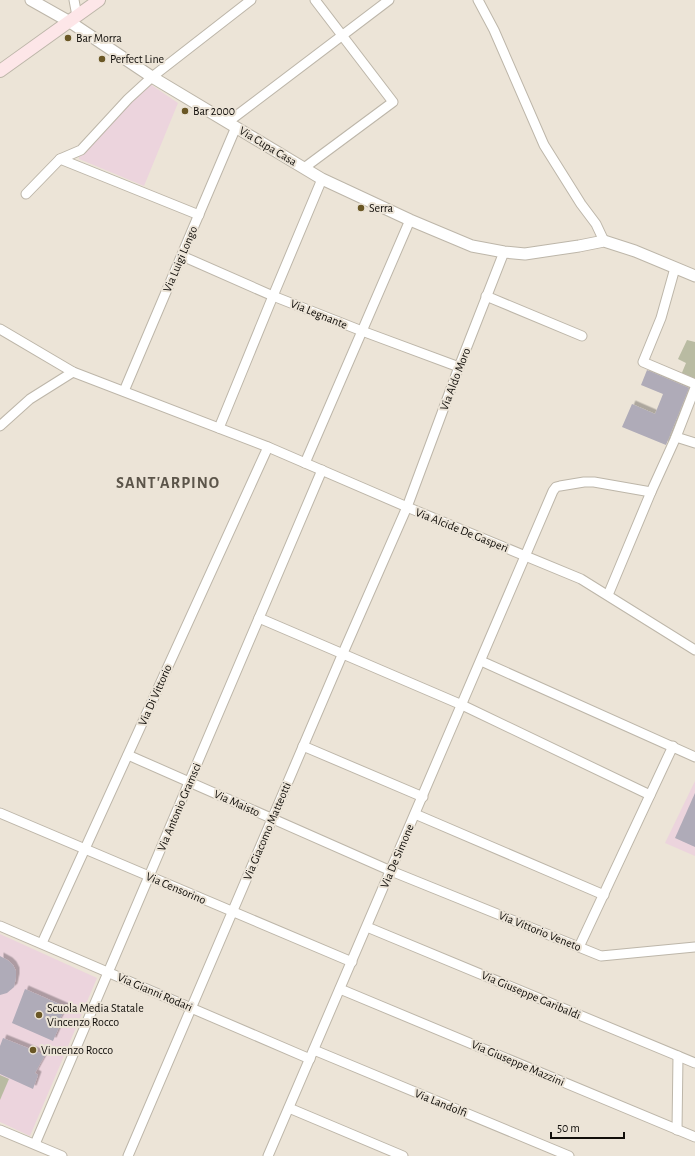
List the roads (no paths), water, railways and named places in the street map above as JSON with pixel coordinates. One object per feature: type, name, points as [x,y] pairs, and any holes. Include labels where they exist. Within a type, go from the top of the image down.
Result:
[{"type":"main road","points":[[0,71],[99,0]]},
{"type":"street","name":"Via Cupa Casa","points":[[31,0],[74,19],[152,77],[322,179],[410,220],[472,246],[504,252],[526,254],[604,241]]},
{"type":"street","points":[[74,0],[74,19]]},
{"type":"street","points":[[26,194],[60,159],[81,150],[128,99],[152,77],[251,0]]},
{"type":"street","points":[[304,168],[393,102],[315,0]]},
{"type":"street","points":[[232,125],[389,0]]},
{"type":"street","points":[[478,0],[494,30],[544,145],[581,204],[596,224],[604,241],[636,251],[695,276]]},
{"type":"street","name":"Via Luigi Longo","points":[[124,391],[199,215],[232,125]]},
{"type":"street","points":[[60,159],[199,215]]},
{"type":"street","points":[[219,428],[322,179]]},
{"type":"street","points":[[305,463],[410,220]]},
{"type":"street","name":"Via Aldo Moro","points":[[406,507],[504,252]]},
{"type":"street","name":"Via Legnante","points":[[182,256],[273,296],[459,367]]},
{"type":"street","points":[[675,268],[661,318],[643,362],[695,384]]},
{"type":"street","points":[[486,296],[582,336]]},
{"type":"street","name":"Via Alcide De Gasperi","points":[[0,329],[73,372],[268,447],[406,507],[581,579],[695,650]]},
{"type":"street","points":[[0,426],[30,399],[73,372]]},
{"type":"street","points":[[608,595],[695,388]]},
{"type":"street","points":[[676,436],[695,443]]},
{"type":"street","name":"Via Di Vittorio","points":[[42,943],[268,447]]},
{"type":"street","name":"Via Antonio Gramsci","points":[[35,1144],[322,470]]},
{"type":"street","name":"Via De Simone","points":[[268,1156],[553,491],[556,487],[560,486],[594,482],[651,492]]},
{"type":"street","name":"Via Giacomo Matteotti","points":[[128,1156],[406,507]]},
{"type":"street","points":[[259,618],[462,705],[650,795]]},
{"type":"street","points":[[481,661],[695,757]]},
{"type":"street","points":[[303,746],[423,797]]},
{"type":"street","points":[[579,947],[673,746]]},
{"type":"street","name":"Via Maisto","points":[[128,755],[391,870]]},
{"type":"street","name":"Via Censorino","points":[[0,813],[352,962]]},
{"type":"street","points":[[415,814],[604,895]]},
{"type":"street","name":"Via Vittorio Veneto","points":[[391,870],[601,956],[695,947]]},
{"type":"street","name":"Via Gianni Rodari","points":[[0,926],[191,1008],[312,1055]]},
{"type":"street","name":"Via Giuseppe Garibaldi","points":[[367,926],[695,1063]]},
{"type":"street","name":"Via Giuseppe Mazzini","points":[[340,989],[695,1138]]},
{"type":"street","name":"Via Landolfi","points":[[312,1055],[569,1156]]},
{"type":"street","points":[[677,1130],[678,1056]]},
{"type":"street","points":[[289,1108],[403,1156]]},
{"type":"street","points":[[0,1130],[62,1156]]},
{"type":"place","name":"Bar Morra","points":[[68,38]]},
{"type":"place","name":"Perfect Line","points":[[102,59]]},
{"type":"place","name":"Bar 2000","points":[[185,111]]},
{"type":"place","name":"Serra","points":[[361,208]]},
{"type":"place","name":"Scuola Media Statale Vincenzo Rocco","points":[[39,1015]]},
{"type":"place","name":"Vincenzo Rocco","points":[[33,1050]]},
{"type":"district","name":"SANT'ARPINO","points":[[168,482]]}]
